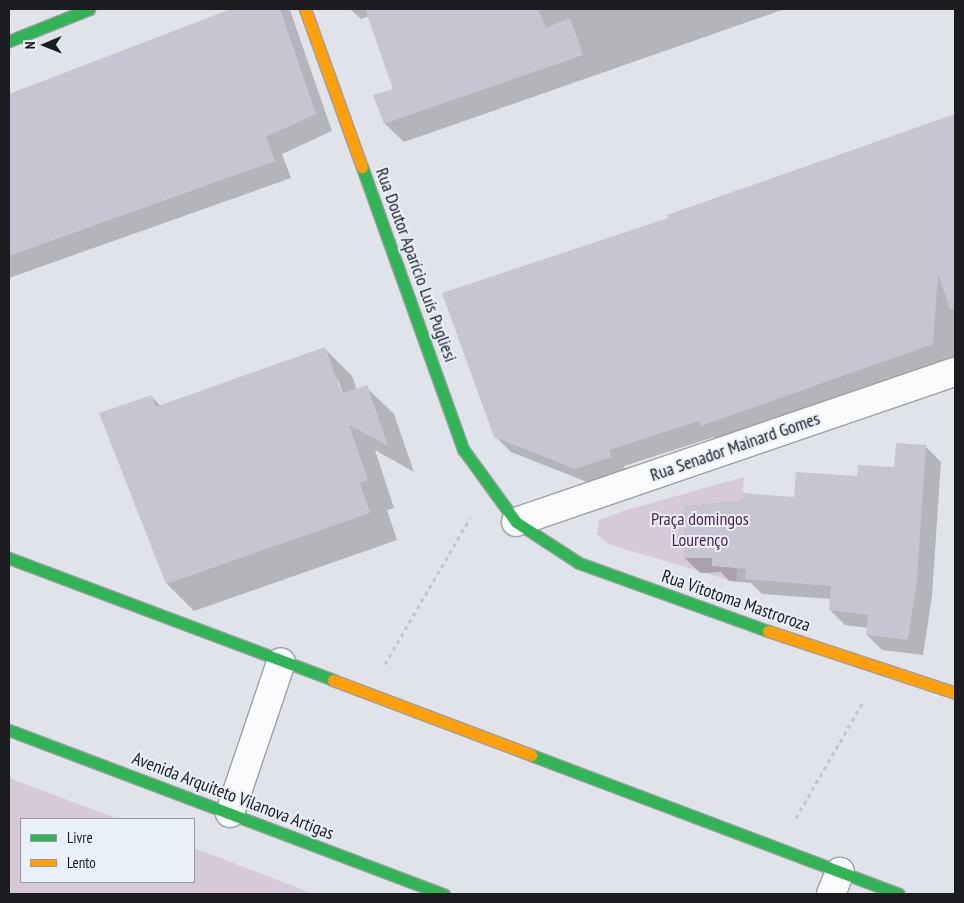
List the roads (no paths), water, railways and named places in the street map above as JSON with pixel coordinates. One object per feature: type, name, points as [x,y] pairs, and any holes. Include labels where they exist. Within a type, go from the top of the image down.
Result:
[{"type":"street","points":[[9,41],[89,9]]},
{"type":"street","name":"Rua Doutor Aparício Luís Pugliesi","points":[[306,9],[463,449],[488,486],[516,522]]},
{"type":"street","name":"Rua Senador Mainard Gomes","points":[[516,522],[955,372]]},
{"type":"street","name":"Rua Vitotoma Mastroroza","points":[[516,522],[579,563],[679,601],[955,693]]},
{"type":"street","points":[[9,558],[779,849],[836,883],[899,894]]},
{"type":"street","points":[[230,813],[281,662]]},
{"type":"street","name":"Avenida Arquiteto Vilanova Artigas","points":[[9,730],[444,894]]},
{"type":"park label","name":"Praça domingos Lourenço","points":[[700,530]]}]
